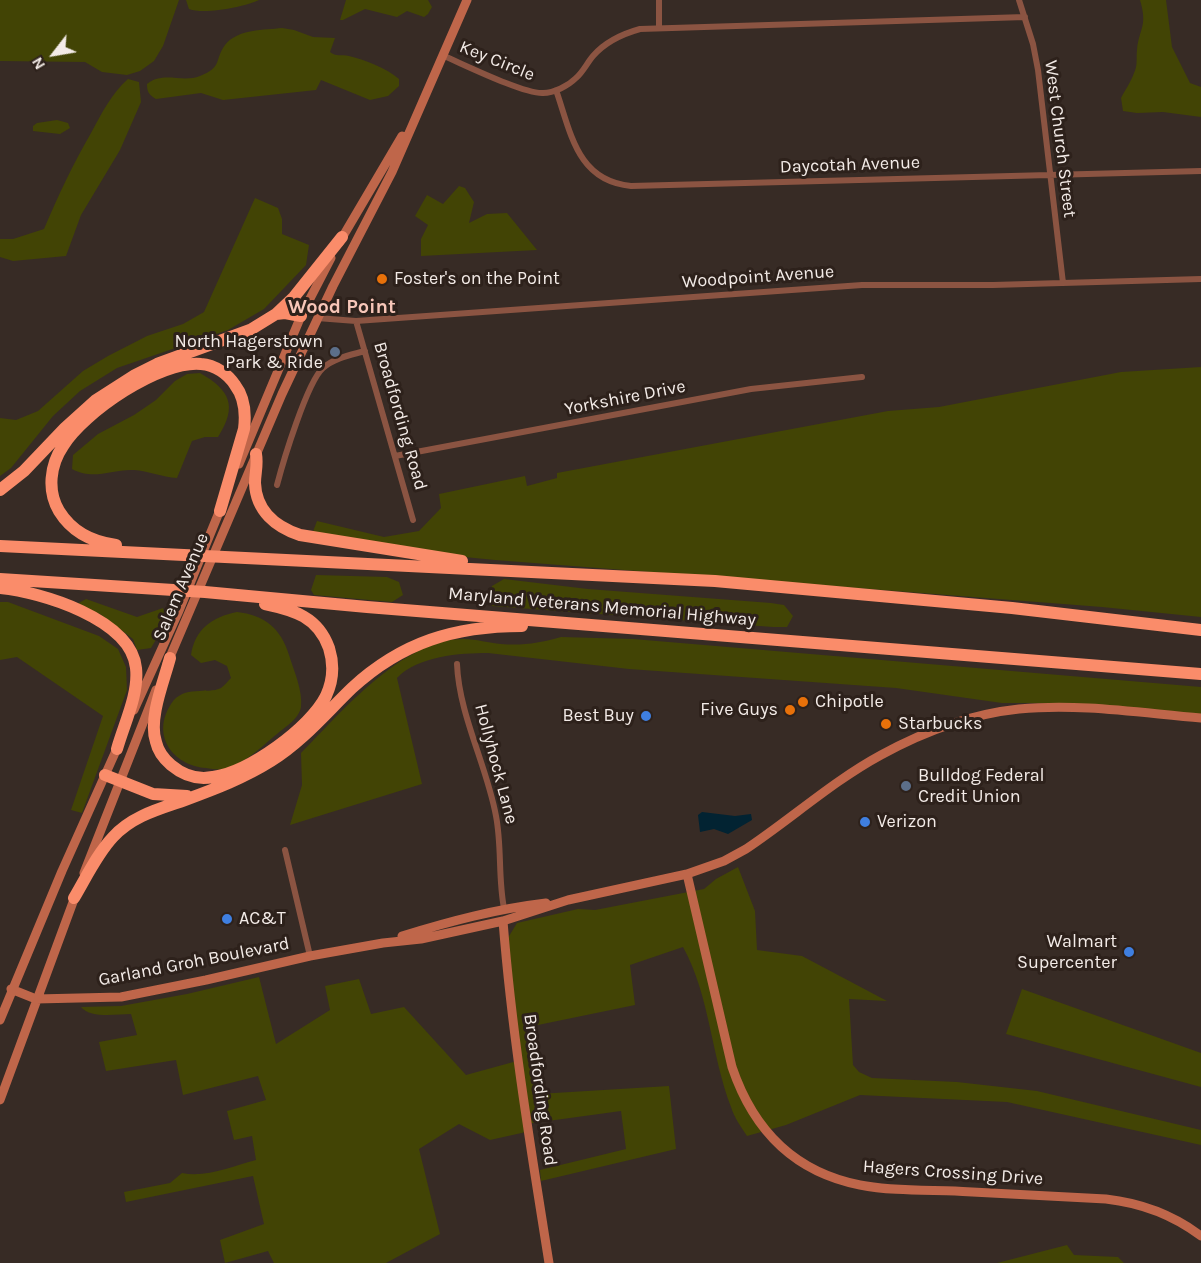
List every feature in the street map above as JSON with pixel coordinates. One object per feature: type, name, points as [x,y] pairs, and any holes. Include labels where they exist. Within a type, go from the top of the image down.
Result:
[{"type":"highway","points":[[0,490],[24,471],[80,414],[112,388],[157,364],[250,330],[276,314],[294,297],[342,237]]},
{"type":"highway","points":[[276,314],[301,316]]},
{"type":"highway","points":[[188,554],[106,544],[84,536],[75,529],[58,510],[51,487],[54,465],[64,444],[94,414],[139,383],[180,366],[203,364],[214,367],[231,379],[238,388],[246,417],[220,511]]},
{"type":"highway","points":[[256,454],[258,465],[255,482],[260,505],[272,521],[290,532],[531,572]]},
{"type":"highway","name":"Maryland Veterans Memorial Highway","points":[[0,546],[715,581],[1012,608],[1201,630]]},
{"type":"highway","name":"Maryland Veterans Memorial Highway","points":[[0,579],[205,592],[1201,674]]},
{"type":"highway","points":[[0,588],[39,596],[67,606],[108,627],[127,644],[136,665],[135,688],[117,749]]},
{"type":"highway","points":[[170,658],[155,716],[156,742],[167,761],[183,773],[194,777],[224,775],[259,758],[306,721],[325,698],[332,676],[333,662],[325,638],[308,618],[281,607],[205,592]]},
{"type":"highway","points":[[1130,621],[1201,624]]},
{"type":"highway","points":[[74,898],[104,848],[121,829],[142,816],[245,776],[279,756],[306,735],[370,672],[390,658],[450,632],[491,627],[627,627]]},
{"type":"highway","points":[[105,776],[153,794],[177,797],[197,796]]},
{"type":"street","name":"Salem Avenue","points":[[0,1100],[119,782],[220,536],[317,318],[392,172],[467,0]]},
{"type":"street","points":[[659,0],[659,28]]},
{"type":"street","name":"West Church Street","points":[[1019,0],[1038,70],[1063,283]]},
{"type":"street","name":"Key Circle","points":[[444,56],[534,93],[544,93],[556,90],[577,78],[594,54],[616,37],[640,29],[1025,18]]},
{"type":"street","name":"Daycotah Avenue","points":[[556,90],[582,160],[599,176],[619,185],[1201,171]]},
{"type":"street","name":"Salem Avenue","points":[[0,1020],[11,989],[178,614],[301,316],[342,237],[424,101]]},
{"type":"street","name":"Woodpoint Avenue","points":[[317,318],[356,321],[862,285],[1201,279]]},
{"type":"street","points":[[301,316],[317,318]]},
{"type":"street","name":"Broadfording Road","points":[[356,321],[413,520]]},
{"type":"street","points":[[277,485],[282,464],[317,375],[333,361],[366,351]]},
{"type":"street","name":"Yorkshire Drive","points":[[395,456],[751,389],[862,377]]},
{"type":"street","name":"Hollyhock Lane","points":[[458,664],[461,691],[496,815],[504,908]]},
{"type":"street","name":"Garland Groh Boulevard","points":[[383,943],[448,922],[504,908],[568,900],[687,874],[724,861],[746,849],[880,755],[939,728],[981,716],[1018,709],[1058,708],[1201,718]]},
{"type":"street","points":[[285,850],[310,956]]},
{"type":"street","name":"Hagers Crossing Drive","points":[[687,874],[732,1067],[740,1090],[750,1110],[766,1131],[801,1162],[831,1177],[861,1185],[1132,1202],[1173,1218],[1201,1236]]},
{"type":"street","name":"Garland Groh Boulevard","points":[[11,989],[36,999],[121,997],[310,956],[421,939],[503,921],[568,900]]},
{"type":"street","points":[[448,922],[503,921],[540,904]]},
{"type":"street","name":"Broadfording Road","points":[[503,921],[507,975],[549,1263]]},
{"type":"shaded area","points":[[0,0],[179,0],[163,46],[154,61],[140,71],[127,75],[102,72],[85,62],[0,61]]},
{"type":"shaded area","points":[[186,0],[259,0],[234,8],[196,11],[189,9]]},
{"type":"shaded area","points":[[346,0],[428,0],[432,7],[424,17],[407,11],[397,17],[365,9],[340,20]]},
{"type":"shaded area","points":[[1140,0],[1166,0],[1172,47],[1190,83],[1201,87],[1201,117],[1163,112],[1123,111],[1121,98],[1135,70],[1143,22]]},
{"type":"shaded area","points":[[282,28],[313,37],[335,38],[330,52],[369,62],[382,68],[399,79],[399,86],[388,96],[370,100],[321,80],[316,90],[223,100],[201,93],[156,99],[148,91],[147,84],[153,80],[193,78],[207,73],[215,66],[225,45],[237,36],[252,31]]},
{"type":"shaded area","points":[[128,79],[139,82],[141,102],[120,150],[81,215],[66,256],[13,261],[0,257],[0,239],[13,239],[44,229],[60,192],[99,118],[112,97]]},
{"type":"shaded area","points":[[57,120],[68,123],[70,128],[60,134],[33,131],[33,126],[37,123]]},
{"type":"shaded area","points":[[459,186],[465,188],[474,202],[469,223],[487,214],[507,213],[537,250],[421,256],[421,239],[428,225],[415,216],[427,195],[443,204]]},
{"type":"shaded area","points":[[255,198],[278,208],[282,219],[282,234],[309,245],[306,265],[264,309],[228,330],[117,368],[80,391],[53,416],[11,468],[0,476],[0,418],[16,420],[38,411],[83,371],[108,356],[147,336],[183,324],[204,312]]},
{"type":"shaded area","points":[[1201,367],[1201,617],[1102,607],[495,560],[424,553],[312,534],[317,521],[384,537],[419,531],[441,508],[439,494],[525,476],[527,486],[557,478],[557,473],[888,411],[939,407],[1121,372]]},
{"type":"shaded area","points":[[200,373],[224,393],[228,400],[228,416],[218,437],[205,437],[192,441],[177,478],[134,470],[88,474],[72,469],[73,455],[98,434],[134,415],[156,400],[175,381],[187,374]]},
{"type":"shaded area","points":[[316,575],[387,577],[399,582],[403,595],[392,602],[314,595],[311,590]]},
{"type":"shaded area","points":[[504,579],[588,589],[771,603],[784,605],[793,616],[787,627],[773,627],[492,606],[487,599],[492,586]]},
{"type":"shaded area","points":[[86,599],[137,617],[163,608],[167,621],[151,648],[137,650],[133,639],[100,614],[77,604]]},
{"type":"shaded area","points":[[0,602],[8,602],[99,636],[118,649],[126,667],[127,690],[82,813],[71,810],[103,716],[17,657],[0,660]]},
{"type":"shaded area","points":[[237,612],[263,620],[270,624],[281,637],[298,681],[301,694],[300,711],[291,722],[239,764],[224,769],[194,766],[175,755],[168,746],[163,727],[165,716],[171,704],[182,694],[215,690],[231,678],[227,666],[215,660],[201,663],[191,655],[196,638],[206,626],[220,617]]},
{"type":"shaded area","points":[[561,637],[633,639],[1201,687],[1201,715],[1044,703],[1002,703],[896,688],[629,669],[488,653],[452,655],[416,665],[397,678],[422,784],[290,825],[302,785],[301,753],[354,699],[396,665],[418,651],[441,642],[464,639],[516,645]]},
{"type":"shaded area","points":[[738,867],[755,911],[757,950],[802,956],[887,1001],[849,999],[853,1065],[859,1072],[872,1078],[957,1082],[1037,1091],[1201,1130],[1201,1145],[1007,1102],[860,1095],[786,1125],[747,1136],[736,1118],[724,1087],[705,1005],[683,947],[630,965],[635,1005],[533,1026],[538,1094],[669,1086],[676,1149],[541,1181],[540,1170],[626,1149],[621,1111],[526,1124],[526,1132],[490,1140],[459,1124],[419,1149],[440,1234],[386,1263],[274,1263],[268,1251],[225,1263],[220,1240],[264,1224],[253,1176],[126,1202],[124,1192],[170,1183],[182,1173],[210,1173],[256,1160],[252,1136],[234,1140],[227,1111],[266,1100],[258,1076],[183,1095],[176,1060],[106,1071],[99,1042],[137,1035],[131,1014],[98,1014],[85,1011],[81,1007],[121,1006],[187,994],[259,977],[276,1044],[330,1010],[325,986],[359,979],[371,1014],[404,1007],[466,1075],[517,1061],[503,946],[517,923],[578,909],[595,910],[704,889],[716,879]]},
{"type":"shaded area","points":[[1022,989],[1201,1053],[1201,1087],[1006,1034]]},
{"type":"shaded area","points":[[1067,1245],[1074,1255],[1118,1257],[1124,1263],[997,1263]]},
{"type":"water","points":[[702,812],[735,816],[751,814],[752,820],[728,834],[714,829],[700,832],[698,815]]},
{"type":"place","name":"Foster's on the Point","points":[[382,279]]},
{"type":"place","name":"North Hagerstown Park & Ride","points":[[335,352]]},
{"type":"place","name":"Chipotle","points":[[803,702]]},
{"type":"place","name":"Five Guys","points":[[790,710]]},
{"type":"place","name":"Best Buy","points":[[646,716]]},
{"type":"place","name":"Starbucks","points":[[886,724]]},
{"type":"place","name":"Bulldog Federal Credit Union","points":[[906,786]]},
{"type":"place","name":"Verizon","points":[[865,822]]},
{"type":"place","name":"AC&T","points":[[227,919]]},
{"type":"place","name":"Walmart Supercenter","points":[[1129,952]]},
{"type":"district","name":"Wood Point","points":[[342,307]]}]
